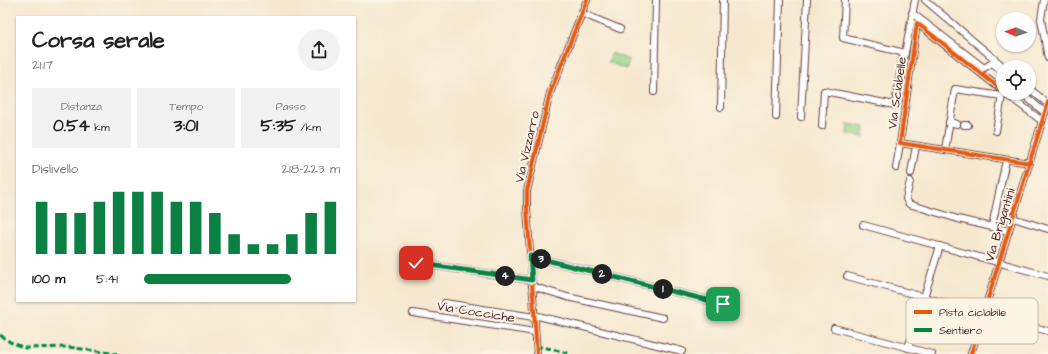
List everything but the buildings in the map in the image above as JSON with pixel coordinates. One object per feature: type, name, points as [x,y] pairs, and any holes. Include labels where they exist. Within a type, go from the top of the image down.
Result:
[{"type":"street","name":"Via Vizzarro","points":[[537,354],[526,208],[527,191],[550,93],[587,0]]},
{"type":"street","points":[[654,92],[656,0]]},
{"type":"street","points":[[721,107],[723,0]]},
{"type":"street","points":[[776,117],[780,0]]},
{"type":"street","points":[[801,117],[807,0]]},
{"type":"street","points":[[845,0],[843,38],[905,53]]},
{"type":"street","points":[[822,126],[824,92],[895,104],[902,61],[905,53],[915,0]]},
{"type":"street","points":[[925,0],[996,60]]},
{"type":"street","points":[[1044,0],[1041,19],[1048,56]]},
{"type":"street","points":[[581,13],[620,29]]},
{"type":"street","points":[[912,13],[984,68],[992,63],[996,66]]},
{"type":"street","name":"Via Sciabelle","points":[[996,87],[917,23],[900,144],[1030,164]]},
{"type":"street","points":[[945,150],[955,89],[996,92]]},
{"type":"street","points":[[1036,94],[1048,103]]},
{"type":"street","points":[[996,131],[1003,100]]},
{"type":"street","name":"Via Sciabelle","points":[[1014,100],[1042,121]]},
{"type":"street","points":[[1030,100],[1045,113]]},
{"type":"street","name":"Via Brigantini","points":[[988,298],[1048,103]]},
{"type":"street","points":[[949,122],[957,124]]},
{"type":"street","points":[[896,168],[900,144]]},
{"type":"street","points":[[911,172],[916,146]]},
{"type":"street","points":[[992,226],[1006,160]]},
{"type":"street","points":[[910,181],[906,200],[909,204],[958,219],[1009,231]]},
{"type":"street","points":[[1013,218],[1048,229]]},
{"type":"street","points":[[863,225],[1048,276]]},
{"type":"street","points":[[923,297],[940,246]]},
{"type":"street","points":[[530,256],[723,304]]},
{"type":"street","points":[[416,263],[532,283],[567,297],[663,318]]},
{"type":"street","points":[[847,276],[927,298]]},
{"type":"street","points":[[445,304],[534,316],[682,351]]},
{"type":"street","name":"Via Cocciche","points":[[413,313],[535,332]]},
{"type":"street","points":[[834,328],[932,354]]},
{"type":"street","points":[[1038,328],[1048,331]]},
{"type":"street","points":[[908,348],[909,344]]},
{"type":"street","name":"Via Brigantini","points":[[971,354],[974,344]]},
{"type":"green space","points":[[612,53],[629,60],[626,69],[608,62]]},
{"type":"green space","points":[[848,124],[865,127],[864,137],[847,134]]},
{"type":"marked path","points":[[0,335],[10,342],[25,348],[68,347],[117,354]]},
{"type":"marked path","points":[[536,346],[571,354]]},
{"type":"cycle path","points":[[537,354],[527,191],[550,93],[587,0]]},
{"type":"cycle path","points":[[996,85],[917,23],[900,143],[1030,163]]},
{"type":"cycle path","points":[[988,298],[1048,102]]},
{"type":"cycle path","points":[[971,354],[974,344]]},
{"type":"route","points":[[416,263],[532,280],[530,256],[723,304]]}]
